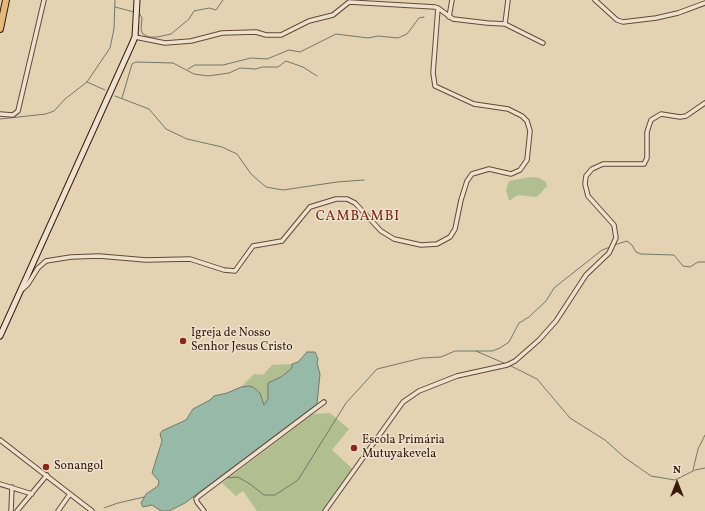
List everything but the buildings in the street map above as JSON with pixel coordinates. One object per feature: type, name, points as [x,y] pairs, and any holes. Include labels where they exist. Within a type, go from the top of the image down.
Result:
[{"type":"highway","points":[[0,10],[2,0]]},
{"type":"highway","points":[[0,29],[6,0]]},
{"type":"street","points":[[0,114],[13,115],[18,111],[44,0]]},
{"type":"street","points":[[0,336],[135,36],[137,0]]},
{"type":"street","points":[[449,17],[452,0]]},
{"type":"street","points":[[505,24],[508,0]]},
{"type":"street","points":[[595,0],[617,20],[623,22],[672,15],[705,3]]},
{"type":"street","points":[[135,36],[165,43],[191,41],[222,33],[256,32],[266,35],[281,35],[309,21],[333,15],[349,2],[356,1],[438,8],[449,17],[480,23],[505,24],[543,42]]},
{"type":"street","points":[[22,289],[28,284],[42,263],[49,259],[60,258],[99,256],[146,260],[190,259],[224,270],[235,271],[252,246],[282,241],[310,206],[336,199],[347,199],[355,203],[377,228],[385,235],[394,239],[429,246],[437,244],[450,237],[455,229],[458,207],[472,174],[489,169],[511,174],[520,170],[527,160],[530,131],[527,121],[515,112],[498,107],[474,104],[435,86],[433,73],[438,8]]},
{"type":"street","points":[[326,511],[403,402],[419,391],[457,376],[507,365],[539,340],[556,321],[586,275],[606,257],[616,238],[614,225],[588,196],[585,184],[586,176],[592,169],[603,164],[644,164],[647,158],[647,132],[651,120],[661,114],[686,116],[705,103]]},
{"type":"street","points":[[204,511],[196,499],[324,402]]},
{"type":"street","points":[[0,440],[92,511]]},
{"type":"street","points":[[17,511],[47,475]]},
{"type":"street","points":[[0,484],[32,494]]},
{"type":"street","points":[[12,487],[12,511]]},
{"type":"street","points":[[58,511],[70,494]]},
{"type":"shaded area","points":[[530,177],[539,178],[546,182],[547,186],[536,197],[518,195],[509,201],[506,190],[509,181]]},
{"type":"shaded area","points":[[307,352],[315,352],[318,359],[317,363],[320,374],[317,404],[185,503],[169,511],[161,511],[152,505],[143,507],[141,503],[146,494],[158,486],[159,481],[152,473],[162,441],[160,434],[162,431],[186,420],[193,409],[210,400],[214,396],[227,393],[241,387],[250,386],[254,388],[260,393],[264,405],[268,399],[268,383],[281,377],[292,368],[292,364],[298,362]]},
{"type":"shaded area","points":[[292,364],[292,368],[281,377],[269,383],[268,399],[264,405],[260,393],[250,386],[241,387],[254,374],[263,375],[272,365]]},
{"type":"shaded area","points":[[330,413],[349,429],[332,450],[354,470],[325,511],[257,511],[243,491],[236,496],[222,483],[313,414]]},
{"type":"waterway","points":[[0,119],[46,114],[54,111],[65,99],[87,82],[110,48],[114,29],[115,0]]},
{"type":"waterway","points":[[139,13],[142,18],[141,30],[143,34],[149,37],[157,37],[171,34],[189,19],[194,11],[209,8],[216,10],[223,0]]},
{"type":"waterway","points":[[115,7],[134,12]]},
{"type":"waterway","points":[[188,69],[195,65],[223,65],[251,58],[267,59],[289,50],[300,52],[336,34],[368,38],[378,36],[398,38],[407,34],[419,18],[424,17]]},
{"type":"waterway","points":[[122,98],[132,64],[136,62],[173,63],[194,74],[208,76],[229,73],[240,68],[256,69],[262,67],[278,67],[286,61],[303,67],[317,76]]},
{"type":"waterway","points":[[87,82],[105,90]]},
{"type":"waterway","points":[[115,96],[149,109],[166,129],[187,139],[222,147],[237,154],[251,174],[266,187],[283,190],[337,182],[364,180]]},
{"type":"waterway","points":[[614,245],[627,241],[632,245],[636,252],[641,254],[674,255],[683,266],[690,267],[698,262],[705,262]]},
{"type":"waterway","points":[[225,478],[238,477],[264,495],[275,495],[298,480],[346,403],[377,369],[422,358],[441,357],[455,351],[492,351],[500,348],[509,342],[519,323],[529,317],[546,301],[554,288],[602,250],[610,247]]},
{"type":"waterway","points":[[476,351],[506,364]]},
{"type":"waterway","points":[[509,365],[537,379],[570,418],[605,440],[624,457],[651,476],[675,480],[695,470],[705,468]]},
{"type":"waterway","points":[[693,470],[698,449],[705,435]]},
{"type":"waterway","points":[[104,508],[144,497]]},
{"type":"place","name":"Igreja de Nosso Senhor Jesus Cristo","points":[[183,341]]},
{"type":"place","name":"Escola Primária Mutuyakevela","points":[[354,448]]},
{"type":"place","name":"Sonangol","points":[[46,467]]},
{"type":"district","name":"CAMBAMBI","points":[[358,217]]}]
